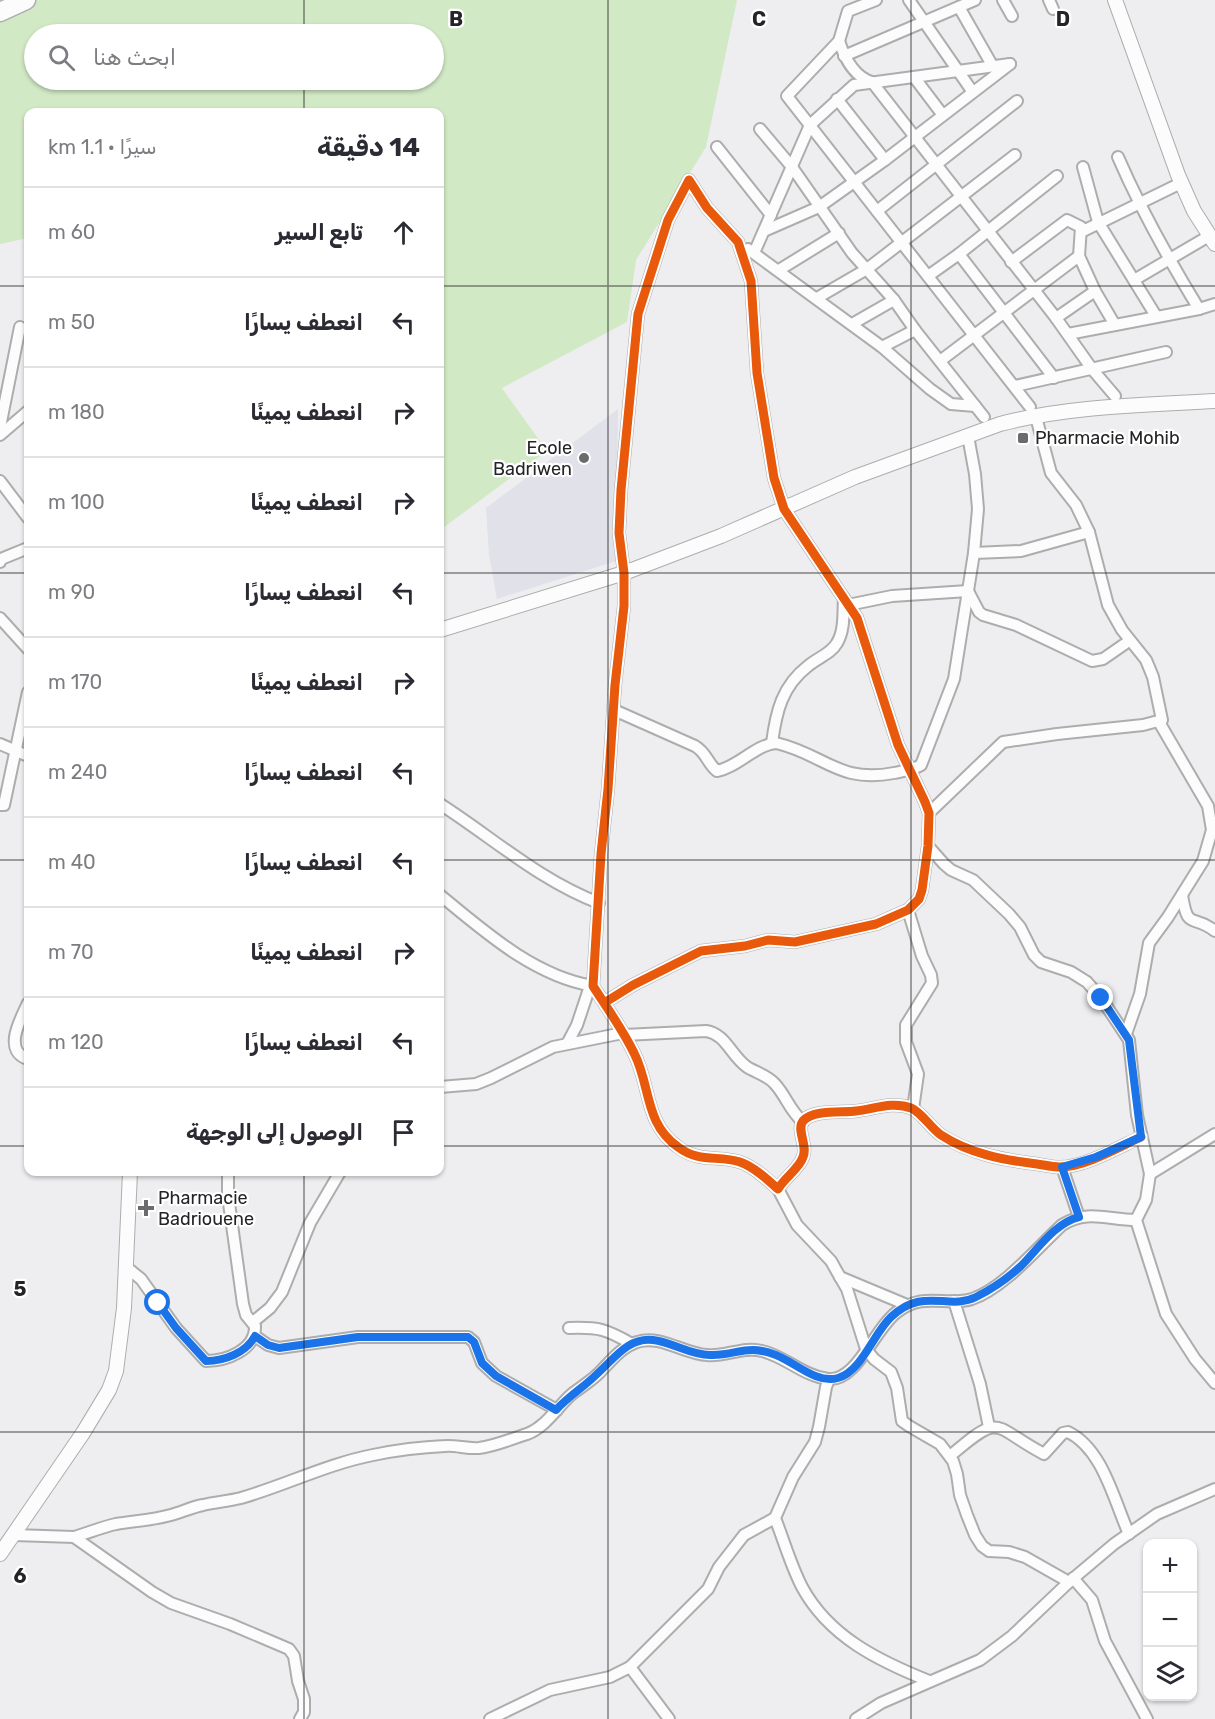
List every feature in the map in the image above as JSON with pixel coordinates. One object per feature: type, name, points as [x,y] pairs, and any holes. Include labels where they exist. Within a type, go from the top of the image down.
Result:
[{"type":"highway","points":[[0,12],[26,0]]},
{"type":"street","points":[[876,0],[848,11],[839,41],[787,96],[1033,412],[1051,473],[1076,506],[1089,532],[1108,605],[1129,641],[1141,653],[1153,677],[1162,718],[1160,722],[1203,796],[1211,818],[1210,841],[1203,861],[1149,943],[1140,994],[1126,1034]]},
{"type":"street","points":[[909,0],[972,91]]},
{"type":"street","points":[[844,56],[975,0]]},
{"type":"street","points":[[1003,0],[1012,16]]},
{"type":"street","points":[[1115,0],[1166,146],[1194,211],[1212,240],[1168,260],[1134,280]]},
{"type":"street","points":[[959,7],[992,65]]},
{"type":"street","points":[[839,41],[844,56],[861,79],[872,82],[1115,396]]},
{"type":"street","points":[[754,253],[810,125],[854,85],[1010,64],[885,160],[819,207],[764,231]]},
{"type":"street","points":[[914,77],[942,114]]},
{"type":"street","points":[[837,99],[885,160]]},
{"type":"street","points":[[877,211],[1017,101]]},
{"type":"street","points":[[760,129],[792,167],[852,253],[894,300],[984,417]]},
{"type":"street","points":[[717,147],[771,215]]},
{"type":"street","points":[[817,298],[867,269],[1016,155]]},
{"type":"street","points":[[1118,157],[1138,203],[1168,260],[1199,309]]},
{"type":"street","points":[[1083,167],[1098,222],[1156,316]]},
{"type":"street","points":[[928,276],[1057,176]]},
{"type":"street","points":[[568,1042],[592,986],[601,854],[624,606],[624,573],[619,533],[621,490],[638,314],[668,220],[689,180],[707,208],[738,242],[852,324],[951,404],[975,406]]},
{"type":"street","points":[[1081,232],[1181,183]]},
{"type":"street","points":[[1011,262],[1067,220],[1081,227],[1079,256],[1095,291],[1115,325]]},
{"type":"street","points":[[779,270],[839,233]]},
{"type":"street","points":[[604,1004],[633,985],[709,948],[745,945],[768,940],[795,942],[876,924],[908,910],[919,899],[922,890],[928,846],[929,813],[909,770],[880,693],[857,618],[784,509],[774,478],[757,373],[751,281],[738,242]]},
{"type":"street","points":[[959,254],[1054,378]]},
{"type":"street","points":[[940,360],[1079,256]]},
{"type":"street","points":[[1056,318],[1095,291]]},
{"type":"street","points":[[852,324],[894,300]]},
{"type":"street","points":[[1068,334],[1215,304]]},
{"type":"street","points":[[0,427],[5,373],[20,327]]},
{"type":"street","points":[[882,347],[915,330]]},
{"type":"street","points":[[1015,386],[1166,352]]},
{"type":"street","points":[[444,629],[624,573],[784,509],[855,477],[1033,412],[1215,401]]},
{"type":"street","points":[[0,435],[24,414]]},
{"type":"street","points":[[614,710],[695,746],[704,752],[711,766],[717,771],[772,743],[780,744],[850,774],[877,776],[917,768],[924,760],[954,679],[974,553],[978,509],[968,436]]},
{"type":"street","points":[[0,481],[24,513]]},
{"type":"street","points":[[974,553],[1021,550],[1089,532]]},
{"type":"street","points":[[0,560],[24,550]]},
{"type":"street","points":[[846,601],[968,591]]},
{"type":"street","points":[[968,591],[980,614],[1016,625],[1092,661],[1104,659],[1129,641]]},
{"type":"street","points":[[772,743],[777,707],[789,684],[837,643],[846,601]]},
{"type":"street","points":[[0,618],[24,645]]},
{"type":"street","points":[[0,805],[4,805],[24,711]]},
{"type":"street","points":[[929,813],[1003,742],[1160,722]]},
{"type":"street","points":[[0,744],[24,754]]},
{"type":"street","points":[[444,807],[528,867],[577,895],[599,903]]},
{"type":"street","points":[[928,846],[951,870],[973,880],[1010,914],[1020,927],[1034,955],[1041,962],[1071,972],[1087,982],[1126,1034],[1129,1040],[1141,1137],[1150,1174],[1146,1200],[1136,1220],[1166,1314],[1195,1359],[1215,1383]]},
{"type":"street","points":[[1182,895],[1188,918],[1215,931]]},
{"type":"street","points":[[444,898],[532,963],[557,976],[592,986],[623,1034],[642,1071],[651,1111],[669,1141],[690,1155],[740,1162],[767,1178],[778,1189],[797,1225],[831,1261],[840,1277],[850,1297],[867,1349],[874,1359],[891,1372],[897,1388],[900,1417],[905,1424],[940,1444],[950,1456],[957,1474],[960,1495],[975,1535],[989,1551],[1010,1552],[1025,1557],[1071,1580],[1092,1600],[1105,1641],[1148,1719]]},
{"type":"street","points":[[908,910],[932,983],[906,1025],[906,1042],[918,1074],[914,1109]]},
{"type":"street","points":[[24,1012],[14,1033],[16,1046],[24,1057]]},
{"type":"street","points":[[444,1087],[466,1086],[484,1081],[536,1054],[568,1042],[623,1034],[706,1031],[724,1040],[732,1052],[749,1068],[769,1078],[803,1122]]},
{"type":"street","points":[[778,1189],[803,1158],[805,1149],[801,1126],[803,1122],[810,1116],[819,1114],[856,1111],[879,1106],[908,1107],[914,1109],[932,1128],[963,1147],[1008,1161],[1062,1167],[1096,1157],[1141,1137]]},
{"type":"street","points":[[1150,1174],[1215,1134]]},
{"type":"street","points":[[1062,1167],[1079,1217]]},
{"type":"street","points":[[0,1554],[83,1433],[109,1390],[116,1371],[120,1348],[130,1176]]},
{"type":"street","points":[[125,1266],[141,1279],[176,1328],[206,1361],[216,1361],[232,1356],[244,1348],[255,1336],[255,1326],[246,1316],[243,1304],[228,1196],[228,1176]]},
{"type":"street","points":[[253,1322],[270,1308],[282,1292],[310,1223],[338,1176]]},
{"type":"street","points":[[14,1536],[74,1537],[112,1525],[159,1518],[280,1486],[316,1470],[373,1455],[446,1446],[480,1448],[531,1432],[571,1395],[596,1376],[622,1350],[644,1340],[653,1340],[708,1356],[741,1349],[762,1351],[779,1356],[798,1369],[829,1379],[843,1376],[850,1372],[880,1328],[907,1305],[931,1299],[954,1301],[974,1298],[1006,1278],[1062,1225],[1079,1217],[1136,1220]]},
{"type":"street","points":[[840,1277],[907,1305]]},
{"type":"street","points":[[954,1301],[980,1384],[989,1427]]},
{"type":"street","points":[[569,1328],[603,1329],[632,1344]]},
{"type":"street","points":[[255,1336],[268,1345],[279,1348],[358,1337],[468,1337],[474,1342],[482,1363],[496,1376],[556,1410]]},
{"type":"street","points":[[490,1719],[550,1690],[610,1677],[630,1667],[708,1589],[718,1567],[744,1535],[775,1518],[793,1477],[815,1442],[829,1379]]},
{"type":"street","points":[[950,1456],[989,1427],[1001,1427],[1044,1454],[1063,1433],[1068,1432],[1075,1435],[1085,1443],[1104,1472],[1129,1534]]},
{"type":"street","points":[[856,1719],[881,1703],[956,1672],[988,1654],[1020,1628],[1071,1580],[1129,1534],[1158,1514],[1215,1489]]},
{"type":"street","points":[[775,1518],[802,1587],[821,1613],[851,1643],[929,1682]]},
{"type":"street","points":[[74,1537],[171,1603],[230,1624],[289,1649],[294,1656],[304,1699],[304,1712],[300,1719]]},
{"type":"street","points":[[630,1667],[669,1719]]},
{"type":"shaded area","name":"Ecole Badriwen","points":[[618,409],[616,561],[497,599],[489,554],[486,508]]},
{"type":"green space","points":[[0,0],[737,0],[706,147],[636,260],[627,322],[502,388],[547,451],[444,527],[444,108],[24,108],[24,239],[0,244]]},
{"type":"cycle path","points":[[604,1003],[633,985],[701,951],[745,946],[768,940],[795,942],[876,924],[908,910],[919,899],[922,890],[928,846],[929,813],[898,745],[857,618],[784,509],[774,478],[757,373],[751,281],[738,242],[707,208],[689,180],[668,220],[638,314],[621,490],[619,533],[624,573],[624,606],[601,854],[593,986],[634,1053],[659,1127],[667,1137],[686,1152],[701,1157],[745,1164],[778,1189],[803,1157],[801,1129],[803,1121],[821,1113],[856,1111],[890,1105],[904,1106],[918,1113],[941,1135],[964,1147],[1000,1158],[1057,1167],[1080,1164],[1141,1137]]},
{"type":"place","name":"Pharmacie Mohib","points":[[1023,438]]},
{"type":"place","name":"Ecole Badriwen","points":[[584,458]]},
{"type":"place","name":"Pharmacie Badriouene","points":[[146,1208]]},
{"type":"route","points":[[158,1303],[176,1328],[206,1361],[216,1361],[232,1356],[244,1348],[255,1336],[268,1345],[279,1348],[358,1337],[468,1337],[474,1342],[482,1363],[496,1376],[556,1410],[622,1350],[644,1340],[662,1342],[708,1356],[752,1349],[779,1356],[798,1369],[829,1379],[837,1378],[855,1368],[880,1328],[907,1305],[931,1299],[954,1301],[974,1298],[1006,1278],[1062,1225],[1079,1217],[1062,1167],[1096,1157],[1141,1137],[1129,1040],[1101,998]]}]
